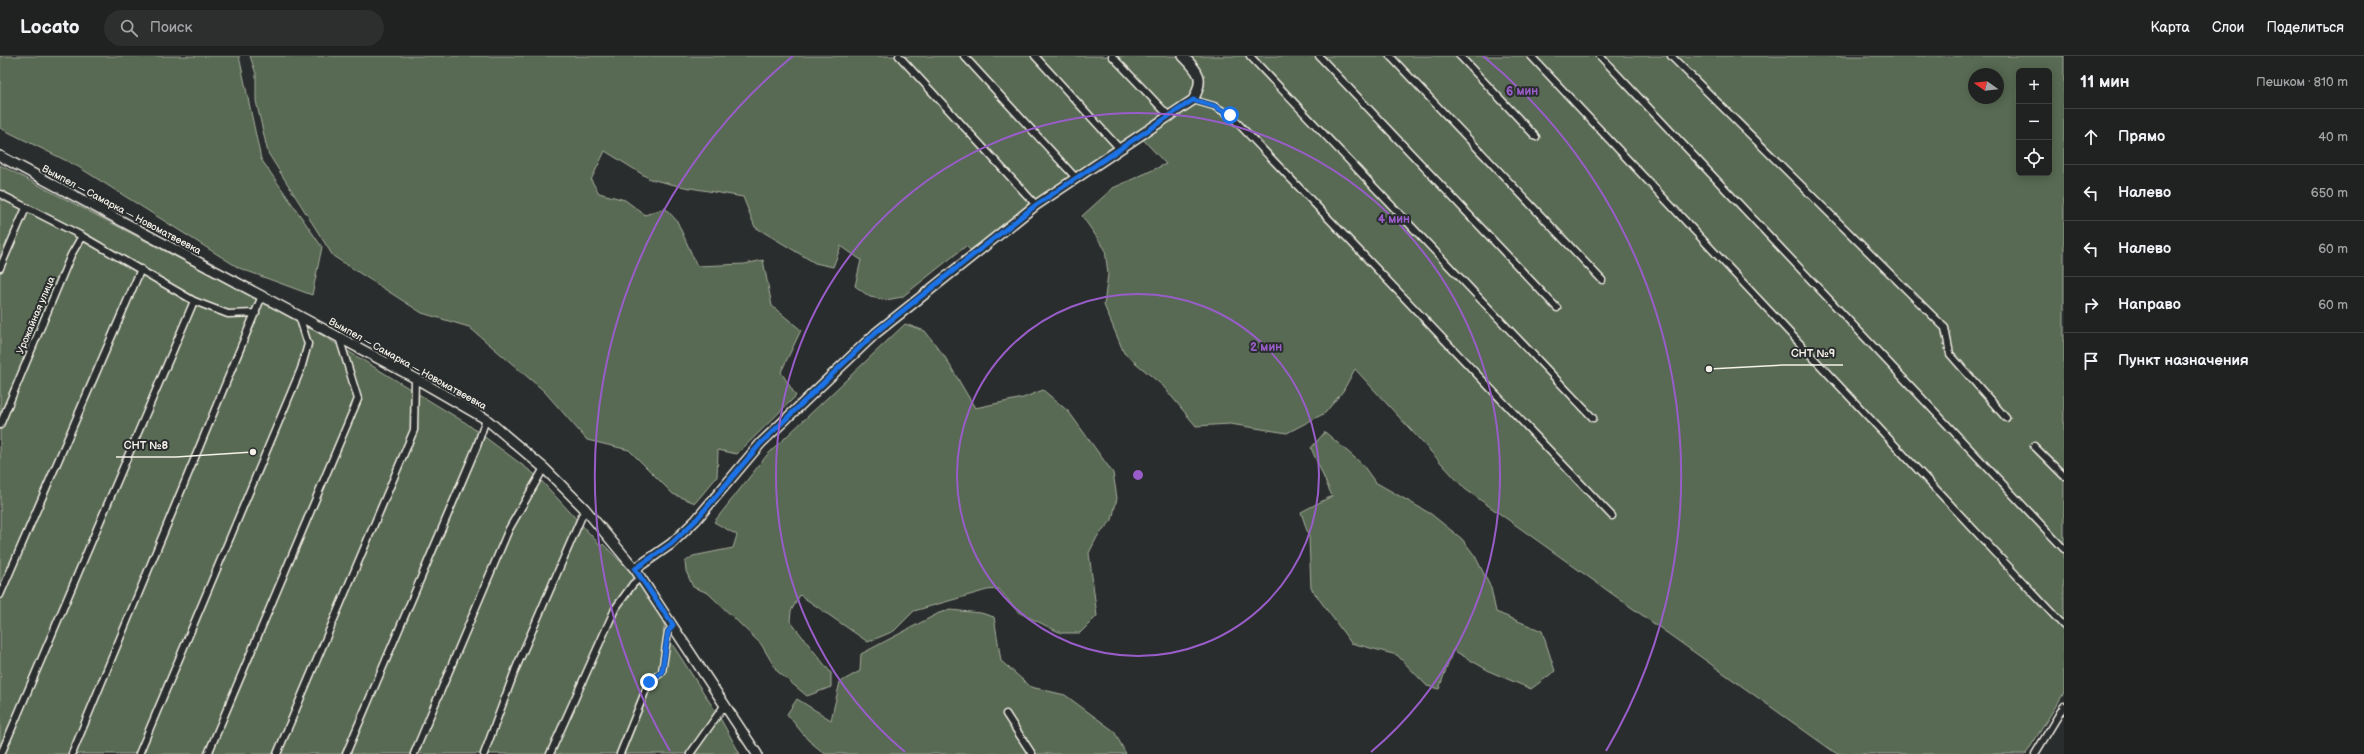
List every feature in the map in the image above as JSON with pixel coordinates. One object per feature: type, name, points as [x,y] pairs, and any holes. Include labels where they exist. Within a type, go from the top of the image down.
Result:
[{"type":"main road","points":[[635,569],[671,544],[696,520],[761,443],[876,332],[1036,205],[1193,100],[1200,87],[1200,78],[1195,68],[1183,56]]},
{"type":"main road","name":"Вымпел — Самарка — Новоматвеевка","points":[[0,156],[415,378],[486,419],[544,468],[585,509],[635,569],[757,754]]},
{"type":"street","points":[[899,56],[1036,205]]},
{"type":"street","points":[[964,56],[1076,178]]},
{"type":"street","points":[[1035,56],[1120,149]]},
{"type":"street","points":[[1112,56],[1169,116]]},
{"type":"street","points":[[1250,56],[1593,418]]},
{"type":"street","points":[[1319,56],[1557,308]]},
{"type":"street","points":[[1390,56],[1602,280]]},
{"type":"street","points":[[1460,56],[1536,137]]},
{"type":"street","points":[[1530,56],[2064,626]]},
{"type":"street","points":[[1600,56],[2064,548]]},
{"type":"street","points":[[1671,56],[1946,328],[1950,354],[2006,418]]},
{"type":"street","points":[[1193,100],[1214,106],[1230,115],[1612,516]]},
{"type":"street","points":[[0,194],[82,236],[194,301],[228,314],[256,314]]},
{"type":"street","points":[[0,268],[26,208]]},
{"type":"street","name":"Урожайная улица","points":[[0,425],[71,255],[82,236]]},
{"type":"street","points":[[0,595],[141,269]]},
{"type":"street","points":[[72,754],[256,314],[262,296]]},
{"type":"street","points":[[1,754],[194,301]]},
{"type":"street","points":[[139,754],[301,369],[308,344],[299,316]]},
{"type":"street","points":[[208,754],[358,398],[339,337]]},
{"type":"street","points":[[276,754],[414,430],[415,378]]},
{"type":"street","points":[[346,754],[477,446],[486,419]]},
{"type":"street","points":[[2034,446],[2064,476]]},
{"type":"street","points":[[414,754],[508,528],[544,468]]},
{"type":"street","points":[[484,754],[516,668],[585,509]]},
{"type":"street","points":[[550,754],[615,609],[633,584],[640,578]]},
{"type":"street","points":[[620,754],[649,682],[662,672],[668,632],[673,625]]},
{"type":"street","points":[[690,754],[724,706]]},
{"type":"street","points":[[2035,754],[2064,706]]},
{"type":"street","points":[[1006,714],[1032,754]]},
{"type":"green space","points":[[0,56],[239,56],[261,159],[322,247],[312,295],[239,268],[77,166],[0,128]]},
{"type":"green space","points":[[250,56],[2064,56],[2064,693],[2026,754],[1837,754],[1465,489],[1355,369],[1343,391],[1325,413],[1287,433],[1230,424],[1196,426],[1163,386],[1124,353],[1104,305],[1108,274],[1105,249],[1082,216],[1113,188],[1166,164],[1136,132],[970,250],[966,246],[902,297],[886,300],[870,297],[855,286],[861,260],[841,246],[833,267],[815,263],[755,227],[743,197],[679,186],[650,179],[605,151],[591,180],[599,193],[625,200],[645,215],[665,208],[677,221],[697,266],[745,264],[763,260],[772,306],[801,330],[781,372],[796,396],[737,454],[718,450],[717,477],[695,503],[673,494],[629,450],[587,440],[544,391],[469,327],[422,313],[333,256],[268,153],[256,101],[256,74]]},
{"type":"green space","points":[[0,165],[297,320],[466,423],[537,476],[601,546],[603,544],[639,582],[654,603],[660,615],[665,627],[663,630],[720,718],[740,754],[0,754]]},
{"type":"green space","points":[[905,324],[925,331],[945,357],[975,408],[1023,398],[1043,390],[1069,412],[1113,473],[1117,498],[1112,520],[1097,537],[1089,553],[1097,616],[1080,633],[1061,633],[1018,612],[999,589],[987,590],[914,611],[894,631],[868,642],[800,595],[791,611],[790,621],[831,673],[831,687],[807,696],[777,671],[761,644],[708,593],[693,587],[686,571],[685,562],[693,556],[733,548],[737,535],[714,522],[767,455]]},
{"type":"green space","points":[[1325,432],[1362,464],[1375,482],[1431,514],[1462,539],[1475,556],[1491,588],[1496,612],[1542,631],[1555,671],[1531,689],[1491,672],[1453,650],[1439,689],[1427,686],[1397,655],[1351,643],[1311,588],[1309,537],[1301,512],[1332,496],[1311,448]]},
{"type":"green space","points":[[950,610],[981,613],[994,617],[1001,661],[1031,687],[1065,695],[1114,731],[1126,754],[825,754],[808,740],[787,714],[797,699],[831,720],[840,682],[860,671],[861,654],[939,613]]},
{"type":"place","name":"СНТ №9","points":[[1709,369]]},
{"type":"place","name":"СНТ №8","points":[[253,452]]},
{"type":"route","points":[[649,682],[662,672],[668,632],[673,625],[635,569],[671,544],[696,520],[761,443],[876,332],[1036,205],[1193,100],[1214,106],[1230,115]]}]
